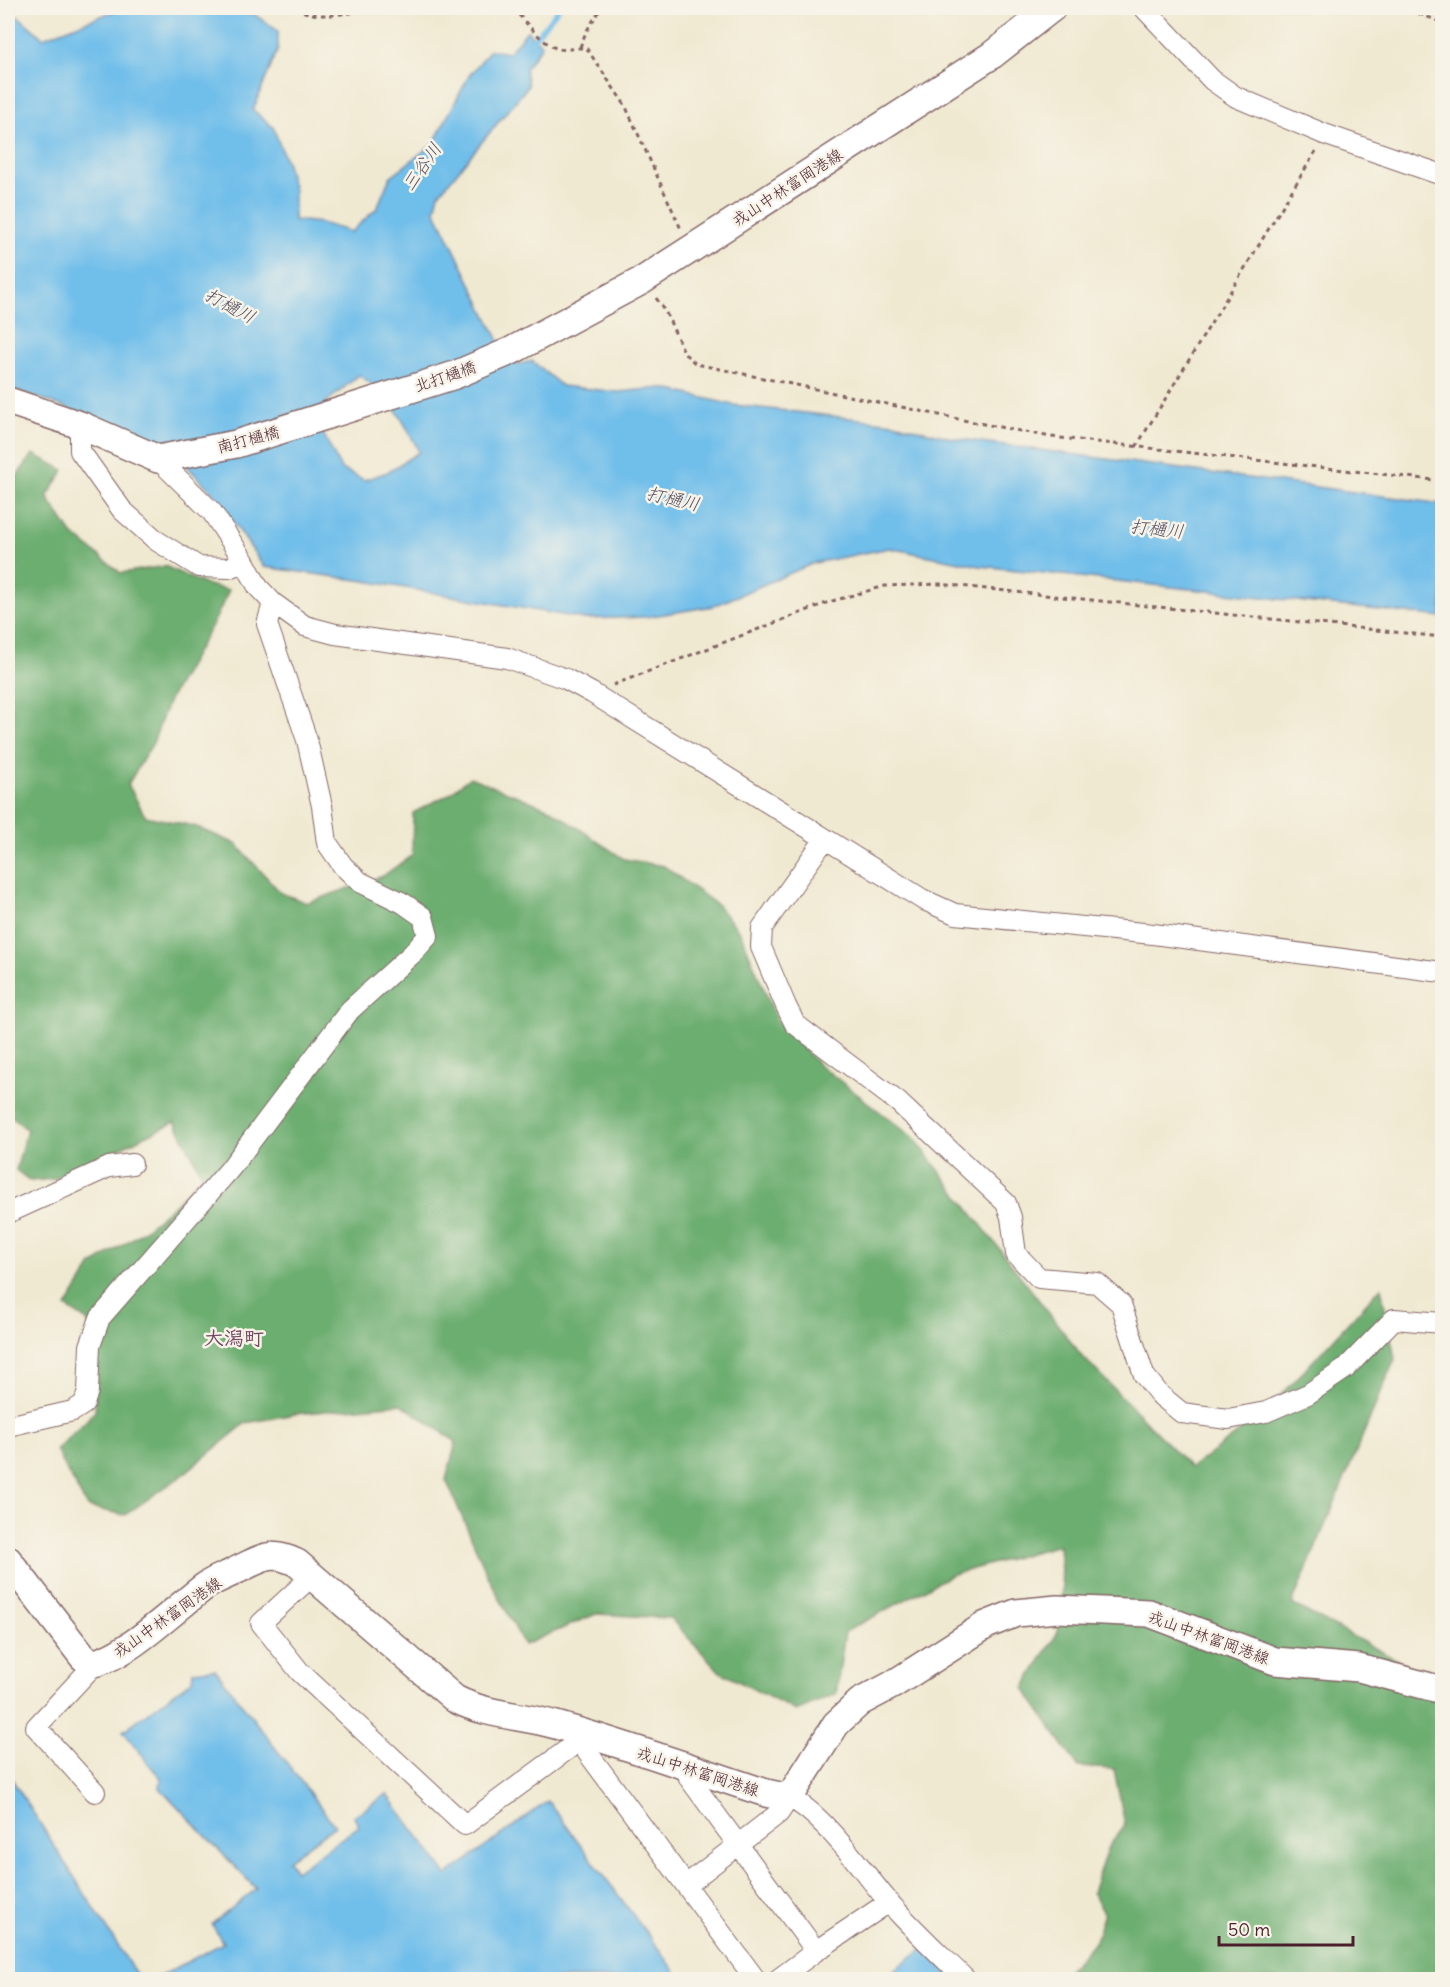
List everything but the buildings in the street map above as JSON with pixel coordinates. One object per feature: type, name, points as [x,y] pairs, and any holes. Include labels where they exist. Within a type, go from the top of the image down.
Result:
[{"type":"main road","name":"戎山中林富岡港線","points":[[511,351],[643,279],[691,249],[992,55],[1052,8]]},
{"type":"main road","name":"北打樋橋","points":[[326,415],[455,375],[511,351]]},
{"type":"main road","points":[[8,401],[80,425],[163,458]]},
{"type":"main road","name":"南打樋橋","points":[[163,458],[236,444],[326,415]]},
{"type":"main road","name":"戎山中林富岡港線","points":[[8,1560],[83,1657],[93,1663],[104,1661],[124,1649],[206,1586],[268,1555],[281,1556],[297,1563],[455,1699],[473,1708],[554,1725],[580,1737],[789,1798],[836,1724],[860,1702],[986,1626],[1016,1613],[1057,1609],[1149,1613],[1275,1661],[1359,1668],[1443,1690]]},
{"type":"street","points":[[1144,8],[1212,80],[1236,98],[1324,134],[1443,175]]},
{"type":"street","points":[[80,425],[80,451],[122,510],[157,541],[199,567],[229,568],[244,561]]},
{"type":"street","points":[[163,458],[212,512],[258,587],[273,603],[305,626],[335,634],[507,658],[566,679],[922,899],[955,914],[1153,934],[1443,972]]},
{"type":"street","points":[[8,1426],[73,1411],[84,1404],[88,1390],[90,1346],[100,1318],[230,1169],[350,1010],[412,954],[428,936],[423,917],[403,903],[360,882],[343,866],[327,843],[322,806],[307,740],[267,624],[273,603]]},
{"type":"street","points":[[825,839],[762,928],[761,947],[795,1024],[898,1102],[1006,1203],[1011,1216],[1016,1254],[1039,1278],[1097,1283],[1121,1304],[1144,1375],[1160,1395],[1182,1413],[1228,1419],[1266,1412],[1308,1394],[1345,1369],[1394,1319],[1443,1323]]},
{"type":"street","points":[[8,1212],[109,1167],[132,1164]]},
{"type":"street","points":[[312,1576],[261,1623],[300,1672],[465,1825],[580,1737],[756,1980]]},
{"type":"street","points":[[93,1663],[92,1667],[36,1726],[95,1792]]},
{"type":"street","points":[[689,1768],[689,1778],[816,1951]]},
{"type":"street","points":[[686,1885],[779,1813],[789,1798],[799,1802],[813,1814],[889,1902],[966,1980]]},
{"type":"street","points":[[777,1980],[889,1902]]},
{"type":"path","points":[[295,8],[305,13],[326,16],[375,8]]},
{"type":"path","points":[[513,8],[551,46],[561,50],[580,47],[587,49],[625,105],[691,249]]},
{"type":"path","points":[[580,47],[586,32],[601,8]]},
{"type":"path","points":[[1402,8],[1443,22]]},
{"type":"path","points":[[1137,447],[1319,146],[1324,134]]},
{"type":"path","points":[[643,279],[665,311],[685,354],[696,364],[1051,437],[1443,481]]},
{"type":"path","points":[[592,693],[828,602],[885,585],[940,584],[1443,637]]},
{"type":"green space","points":[[33,454],[64,470],[47,497],[72,534],[121,573],[165,566],[204,584],[229,590],[215,620],[169,700],[153,743],[128,784],[145,816],[194,826],[236,844],[281,893],[307,903],[383,876],[412,855],[413,813],[449,794],[470,777],[550,809],[624,859],[664,866],[717,905],[740,932],[777,1020],[817,1063],[915,1139],[1081,1355],[1191,1468],[1266,1412],[1381,1287],[1395,1359],[1292,1604],[1442,1684],[1442,1979],[1060,1979],[1095,1941],[1104,1913],[1092,1892],[1108,1847],[1125,1825],[1114,1769],[1078,1767],[1024,1688],[1058,1632],[1062,1588],[1059,1545],[951,1575],[845,1632],[836,1694],[796,1711],[720,1672],[670,1618],[596,1614],[524,1645],[488,1576],[446,1480],[456,1442],[401,1404],[295,1414],[246,1423],[180,1477],[125,1515],[87,1507],[56,1450],[95,1412],[98,1345],[87,1321],[66,1307],[92,1265],[138,1235],[170,1209],[202,1175],[175,1122],[54,1179],[30,1181],[16,1170],[27,1130],[8,1113],[8,500],[14,480]]},
{"type":"water","name":"打樋川","points":[[122,8],[245,8],[278,31],[278,49],[253,110],[273,127],[287,164],[294,191],[294,220],[321,223],[351,232],[377,208],[390,177],[433,144],[469,76],[490,50],[508,53],[527,31],[542,45],[525,69],[528,86],[439,194],[435,210],[500,343],[519,364],[532,361],[562,386],[618,392],[662,388],[733,405],[894,423],[951,438],[1442,504],[1442,617],[980,566],[889,548],[814,563],[714,606],[646,617],[585,619],[365,581],[264,567],[215,495],[163,442],[8,387],[8,14],[19,17],[43,38]],"holes":[[[359,375],[395,409],[419,452],[388,472],[364,480],[341,469],[321,429],[322,406]]]},
{"type":"water","points":[[215,1669],[335,1826],[288,1860],[296,1871],[359,1826],[354,1816],[387,1794],[447,1875],[548,1801],[681,1979],[155,1979],[223,1943],[212,1924],[256,1889],[160,1788],[161,1779],[123,1731],[192,1680],[193,1671]]},
{"type":"water","points":[[8,1773],[139,1979],[8,1979]]},
{"type":"water","points":[[923,1948],[952,1979],[900,1979],[894,1970]]},
{"type":"waterway","name":"三谷川","points":[[532,41],[559,8]]},
{"type":"district","name":"大潟町","points":[[234,1338]]}]
